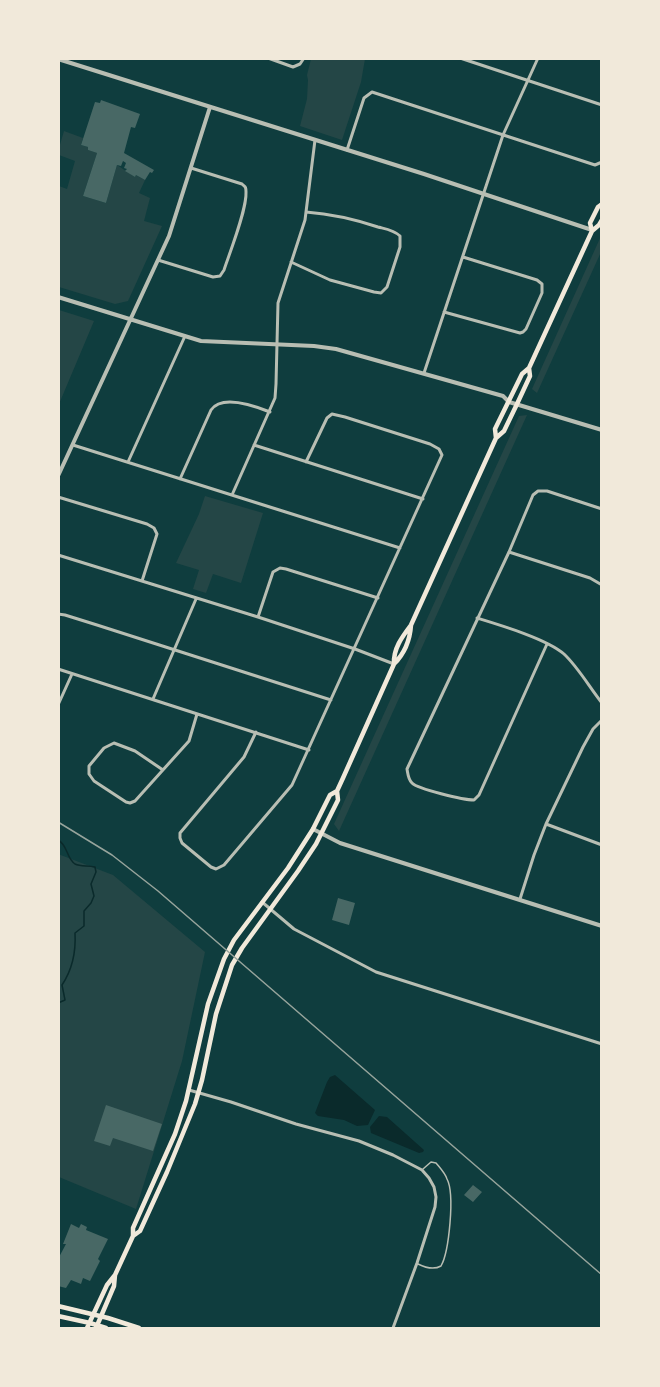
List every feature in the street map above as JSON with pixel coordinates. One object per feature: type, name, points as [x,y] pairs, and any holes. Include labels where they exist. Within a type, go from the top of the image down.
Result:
[{"type":"main road","points":[[592,231],[590,223],[602,204]]},
{"type":"main road","points":[[496,438],[495,429],[522,374],[529,368],[592,231],[602,220]]},
{"type":"main road","points":[[133,1236],[140,1231],[167,1172],[198,1093],[216,1014],[232,965],[298,871],[321,834],[338,800],[337,791],[394,664],[394,654],[402,636],[411,625],[496,438],[504,431],[517,404],[530,375],[529,368]]},
{"type":"main road","points":[[87,1329],[133,1236],[133,1228],[175,1134],[189,1090],[208,1004],[218,974],[234,940],[288,868],[313,829],[330,795],[337,791]]},
{"type":"main road","points":[[99,1323],[114,1286],[115,1275]]},
{"type":"main road","points":[[58,1306],[92,1319],[106,1329]]},
{"type":"main road","points":[[58,1316],[92,1319],[99,1323],[140,1329]]},
{"type":"street","points":[[268,58],[293,67],[300,64],[304,58]]},
{"type":"street","points":[[460,58],[602,105]]},
{"type":"street","points":[[424,374],[503,135],[538,58]]},
{"type":"street","points":[[58,59],[347,150],[592,231]]},
{"type":"street","points":[[81,66],[84,59]]},
{"type":"street","points":[[347,150],[364,98],[372,92],[595,165],[602,162]]},
{"type":"street","points":[[58,476],[169,236],[210,107]]},
{"type":"street","points":[[232,495],[270,412],[276,391],[280,297],[305,220],[315,140]]},
{"type":"street","points":[[158,260],[213,277],[220,276],[224,270],[243,208],[245,188],[242,184],[191,168]]},
{"type":"street","points":[[291,262],[330,280],[381,293],[387,287],[400,247],[400,236],[394,231],[352,218],[306,212]]},
{"type":"street","points":[[444,312],[520,333],[526,329],[542,293],[542,284],[537,280],[462,257]]},
{"type":"street","points":[[58,297],[201,341],[336,349],[503,396],[509,402],[602,430]]},
{"type":"street","points":[[128,462],[185,336]]},
{"type":"street","points":[[180,478],[208,415],[215,405],[223,402],[246,404],[270,412]]},
{"type":"street","points":[[256,732],[244,757],[180,833],[182,843],[216,869],[224,865],[292,785],[442,455],[440,448],[430,444],[332,414],[327,418],[306,462]]},
{"type":"street","points":[[73,445],[400,548]]},
{"type":"street","points":[[254,446],[423,499]]},
{"type":"street","points":[[547,644],[479,795],[474,800],[464,800],[413,784],[408,777],[407,769],[534,495],[538,491],[547,492],[602,509]]},
{"type":"street","points":[[58,496],[154,528],[157,534],[142,581]]},
{"type":"street","points":[[509,552],[590,578],[602,585]]},
{"type":"street","points":[[58,555],[355,649],[394,664]]},
{"type":"street","points":[[258,618],[273,573],[280,568],[378,598]]},
{"type":"street","points":[[153,699],[196,598]]},
{"type":"street","points":[[58,614],[331,700]]},
{"type":"street","points":[[477,618],[547,644],[564,655],[602,703]]},
{"type":"street","points":[[58,669],[309,750]]},
{"type":"street","points":[[58,705],[72,674]]},
{"type":"street","points":[[163,770],[135,752],[114,743],[104,747],[88,770],[94,781],[123,800],[130,803],[135,801],[163,770],[189,741],[197,714]]},
{"type":"street","points":[[520,899],[546,824],[583,747],[593,729],[602,720]]},
{"type":"street","points":[[546,824],[602,845]]},
{"type":"street","points":[[313,829],[340,843],[602,926]]},
{"type":"street","points":[[262,902],[294,929],[376,972],[602,1044]]},
{"type":"street","points":[[189,1090],[359,1141],[422,1170],[429,1178],[436,1197],[433,1215],[393,1329]]},
{"type":"lane","points":[[417,1263],[434,1268],[441,1266],[447,1253],[451,1207],[448,1179],[436,1163],[431,1162],[422,1170]]},
{"type":"shaded area","points":[[311,59],[365,59],[361,82],[342,140],[300,126],[307,99],[307,75]]},
{"type":"shaded area","points":[[64,131],[83,138],[81,145],[97,153],[83,196],[106,203],[117,165],[135,177],[136,175],[145,180],[139,193],[150,198],[144,221],[162,226],[128,301],[115,304],[59,287],[59,186],[67,189],[75,161],[59,155]]},
{"type":"shaded area","points":[[601,236],[601,252],[537,393],[532,389]]},
{"type":"shaded area","points":[[59,310],[94,321],[59,404]]},
{"type":"shaded area","points":[[527,415],[339,831],[334,824],[519,416]]},
{"type":"shaded area","points":[[205,496],[263,513],[241,583],[213,574],[206,593],[193,589],[199,570],[176,563]]},
{"type":"shaded area","points":[[58,854],[113,875],[205,952],[182,1061],[136,1209],[59,1177]]},
{"type":"shaded area","points":[[335,1075],[375,1110],[368,1125],[357,1126],[344,1120],[318,1116],[315,1113],[327,1082]]},
{"type":"shaded area","points":[[379,1116],[387,1117],[424,1150],[423,1152],[419,1153],[371,1133],[370,1127]]},
{"type":"building","points":[[101,100],[140,114],[135,128],[131,127],[124,153],[154,170],[145,180],[125,171],[126,163],[123,161],[121,166],[117,165],[106,203],[83,196],[97,153],[81,145],[95,102],[100,103]]},
{"type":"building","points":[[338,898],[355,903],[349,925],[332,920]]},
{"type":"building","points":[[106,1105],[162,1124],[153,1151],[113,1138],[110,1146],[94,1141]]},
{"type":"building","points":[[473,1185],[482,1192],[473,1202],[464,1195]]},
{"type":"building","points":[[71,1224],[79,1228],[81,1224],[87,1227],[86,1230],[108,1239],[90,1281],[83,1278],[81,1284],[71,1280],[66,1288],[58,1286],[58,1259],[66,1244],[63,1244]]},
{"type":"waterway","points":[[58,840],[64,845],[75,864],[95,867],[96,872],[91,884],[94,896],[84,911],[84,926],[75,933],[73,960],[62,985],[65,1000],[58,1003]]},
{"type":"railway","points":[[58,822],[112,855],[158,891],[602,1275]]}]
